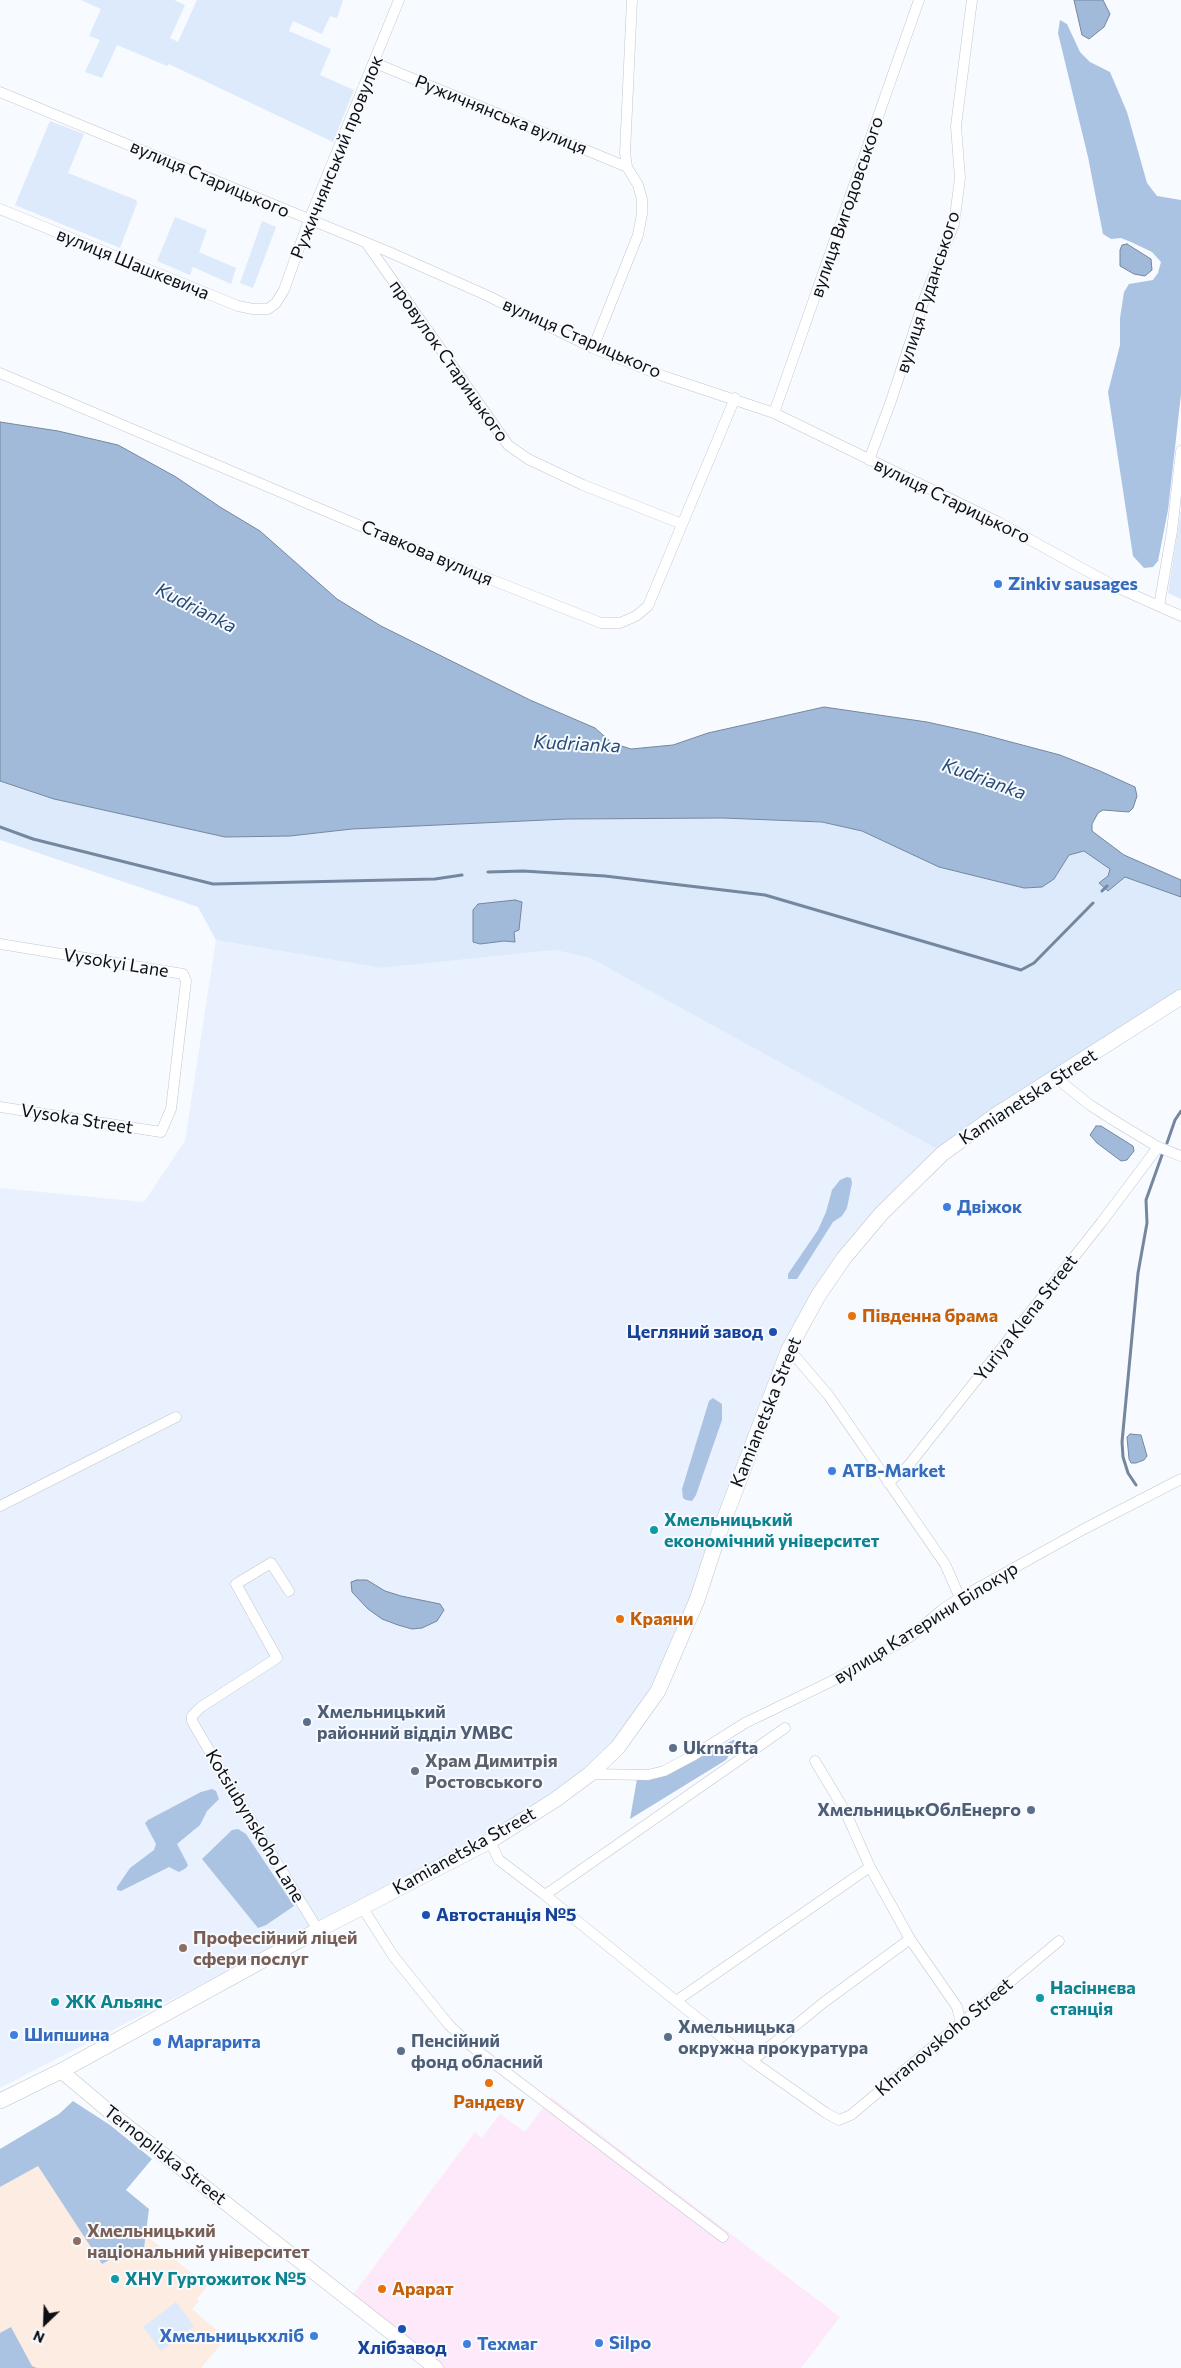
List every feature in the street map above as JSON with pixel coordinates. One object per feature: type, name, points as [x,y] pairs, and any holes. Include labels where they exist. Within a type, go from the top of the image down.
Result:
[{"type":"main road","name":"Kamianetska Street","points":[[0,2101],[61,2071],[318,1930],[490,1841],[555,1800],[590,1774],[618,1747],[658,1691],[697,1600],[722,1525],[789,1350],[818,1296],[844,1258],[881,1214],[942,1154],[996,1115],[1181,997]]},
{"type":"main road","name":"Ternopilska Street","points":[[61,2071],[117,2118],[436,2368]]},
{"type":"street","name":"Ружичнянський провулок","points":[[268,309],[276,302],[284,290],[309,220],[399,0]]},
{"type":"street","points":[[593,348],[638,234],[642,214],[642,199],[638,185],[627,167],[625,153],[632,0]]},
{"type":"street","name":"вулиця Вигодовського","points":[[774,413],[919,0]]},
{"type":"street","name":"вулиця Руданського","points":[[869,460],[891,402],[925,297],[954,224],[960,178],[956,126],[972,0]]},
{"type":"street","name":"Ружичнянська вулиця","points":[[374,63],[627,167]]},
{"type":"street","name":"вулиця Старицького","points":[[0,92],[389,252],[486,295],[593,348],[663,376],[735,398],[774,413],[998,522],[1116,587],[1181,616]]},
{"type":"street","name":"вулиця Шашкевича","points":[[0,209],[238,306],[268,309]]},
{"type":"street","name":"провулок Старицького","points":[[366,243],[508,445],[528,459],[584,485],[682,524]]},
{"type":"street","points":[[382,265],[383,258],[389,252]]},
{"type":"street","name":"Ставкова вулиця","points":[[0,373],[428,555],[601,623],[620,623],[636,616],[648,606],[735,398]]},
{"type":"street","points":[[1159,606],[1172,531],[1181,451]]},
{"type":"street","name":"Vysokyi Lane","points":[[0,944],[183,974],[186,982],[172,1109],[161,1132],[154,1130]]},
{"type":"street","points":[[1056,1078],[1093,1107],[1158,1147],[1181,1156]]},
{"type":"street","name":"Vysoka Street","points":[[0,1107],[154,1130]]},
{"type":"street","name":"Yuriya Klena Street","points":[[888,1483],[908,1466],[1101,1223],[1158,1147]]},
{"type":"street","points":[[789,1350],[829,1396],[945,1564],[960,1598]]},
{"type":"street","points":[[0,1506],[176,1417]]},
{"type":"street","name":"вулиця Катерини Білокур","points":[[590,1774],[648,1775],[671,1768],[745,1723],[830,1682],[910,1637],[960,1598],[1084,1529],[1181,1479]]},
{"type":"street","name":"Kotsiubynskoho Lane","points":[[289,1591],[271,1563],[236,1584],[277,1658],[201,1707],[192,1716],[192,1721],[269,1852],[318,1930]]},
{"type":"street","points":[[545,1895],[785,1728]]},
{"type":"street","points":[[815,1761],[846,1811],[870,1867],[910,1939],[957,2007],[961,2023]]},
{"type":"street","points":[[490,1841],[499,1860],[752,2061],[823,2003],[910,1939]]},
{"type":"street","points":[[676,2001],[870,1867]]},
{"type":"street","points":[[362,1907],[394,1957],[449,2025],[507,2074],[723,2237]]},
{"type":"street","name":"Khranovskoho Street","points":[[752,2061],[826,2113],[839,2120],[850,2115],[1059,1941]]},
{"type":"shaded area","points":[[81,0],[174,0],[185,5],[170,38],[178,42],[197,0],[343,0],[337,18],[330,16],[322,34],[293,21],[289,31],[331,49],[320,75],[354,90],[333,142],[169,64],[167,66],[117,45],[102,78],[85,72],[100,40],[89,36],[101,9]]},
{"type":"shaded area","points":[[1060,20],[1067,24],[1080,52],[1090,62],[1110,72],[1127,112],[1147,183],[1157,196],[1181,200],[1181,394],[1168,510],[1158,561],[1153,567],[1144,568],[1133,556],[1108,392],[1120,345],[1120,318],[1124,292],[1129,284],[1153,280],[1158,273],[1161,262],[1152,252],[1121,238],[1111,239],[1103,234],[1088,157],[1058,33]]},
{"type":"shaded area","points":[[50,121],[84,134],[68,173],[136,200],[137,203],[120,248],[15,205]]},
{"type":"shaded area","points":[[175,217],[207,230],[199,252],[236,268],[231,284],[193,267],[190,275],[157,261]]},
{"type":"shaded area","points":[[262,221],[276,227],[253,288],[240,283]]},
{"type":"shaded area","points":[[1181,510],[1181,599],[1168,593]]},
{"type":"shaded area","points":[[0,781],[54,799],[225,837],[290,836],[352,829],[567,819],[723,818],[822,822],[862,831],[939,867],[1054,879],[1069,855],[1084,851],[1108,866],[1110,869],[1108,876],[1117,883],[1125,877],[1181,897],[1181,992],[939,1150],[590,958],[555,950],[381,968],[216,940],[198,907],[0,840]]},
{"type":"shaded area","points":[[216,940],[381,968],[555,950],[590,958],[939,1150],[814,1293],[692,1598],[653,1689],[614,1744],[587,1770],[487,1837],[0,2088],[0,1188],[144,1202],[185,1141]]},
{"type":"shaded area","points":[[847,1177],[851,1178],[852,1183],[847,1208],[842,1216],[833,1222],[797,1279],[788,1279],[788,1274],[818,1230],[826,1212],[832,1190],[840,1180]]},
{"type":"shaded area","points":[[713,1398],[722,1404],[722,1420],[696,1495],[692,1501],[686,1500],[683,1498],[682,1489],[709,1401]]},
{"type":"shaded area","points":[[733,1740],[743,1742],[734,1748],[726,1760],[630,1819],[637,1779],[700,1757]]},
{"type":"shaded area","points":[[212,1789],[216,1791],[219,1799],[207,1811],[200,1825],[177,1844],[188,1865],[186,1868],[179,1872],[169,1867],[121,1891],[117,1890],[117,1887],[130,1868],[154,1850],[156,1844],[145,1823],[201,1792]]},
{"type":"shaded area","points":[[238,1829],[246,1834],[294,1906],[266,1925],[258,1928],[202,1859],[232,1830]]},
{"type":"shaded area","points":[[551,2097],[840,2317],[801,2368],[436,2368],[349,2300],[475,2132],[482,2138],[500,2114],[525,2132]]},
{"type":"shaded area","points":[[73,2101],[110,2125],[152,2159],[126,2190],[149,2209],[144,2248],[122,2260],[118,2255],[102,2264],[38,2166],[0,2187],[0,2149],[59,2114]]},
{"type":"shaded area","name":"Хмельницький національний університет","points":[[59,2114],[99,2196],[207,2286],[192,2309],[218,2331],[215,2336],[223,2342],[201,2368],[0,2368],[0,2149]]},
{"type":"shaded area","points":[[176,2302],[194,2326],[161,2351],[143,2327]]},
{"type":"shaded area","points":[[11,2327],[32,2366],[37,2368],[0,2368],[0,2333]]},
{"type":"water","points":[[1074,0],[1103,0],[1110,14],[1104,27],[1089,39],[1082,35]]},
{"type":"water","points":[[1127,244],[1151,259],[1152,270],[1145,276],[1134,274],[1120,266],[1120,250],[1122,245]]},
{"type":"water","name":"Kudrianka","points":[[0,422],[58,431],[118,445],[176,477],[260,531],[337,599],[381,626],[530,700],[595,728],[612,743],[631,749],[673,745],[708,733],[824,707],[927,722],[977,733],[1060,755],[1100,771],[1135,787],[1137,796],[1133,808],[1129,812],[1103,810],[1098,813],[1092,824],[1092,831],[1124,855],[1181,880],[1181,897],[1125,877],[1108,891],[1099,883],[1108,876],[1110,869],[1084,851],[1069,855],[1054,879],[1042,887],[1024,888],[939,867],[862,831],[822,822],[723,818],[567,819],[352,829],[290,836],[225,837],[54,799],[0,781]]},
{"type":"water","points":[[515,900],[522,902],[519,930],[514,932],[515,942],[504,941],[480,944],[473,942],[473,910],[478,904]]},
{"type":"water","points":[[1096,1126],[1101,1126],[1133,1146],[1134,1151],[1127,1160],[1121,1161],[1097,1143],[1090,1135]]},
{"type":"water","points":[[1130,1434],[1141,1435],[1147,1456],[1144,1460],[1136,1463],[1131,1463],[1129,1459],[1127,1437]]},
{"type":"water","points":[[367,1580],[385,1591],[401,1596],[440,1604],[444,1610],[437,1621],[422,1628],[412,1629],[398,1625],[382,1619],[368,1609],[352,1592],[351,1582]]},
{"type":"waterway","points":[[0,827],[33,839],[213,884],[435,879],[462,875]]},
{"type":"waterway","points":[[488,872],[523,871],[605,876],[765,895],[1021,970],[1034,963],[1093,903]]},
{"type":"waterway","points":[[1102,891],[1107,886]]},
{"type":"waterway","points":[[1167,1143],[1175,1120],[1181,1111]]},
{"type":"waterway","points":[[1136,1485],[1128,1473],[1123,1457],[1122,1442],[1138,1273],[1147,1223],[1146,1200],[1162,1155]]},
{"type":"place","name":"Zinkiv sausages","points":[[998,584]]},
{"type":"place","name":"Двіжок","points":[[947,1207]]},
{"type":"place","name":"Південна брама","points":[[852,1316]]},
{"type":"place","name":"Цегляний завод","points":[[773,1332]]},
{"type":"place","name":"ATB-Market","points":[[832,1471]]},
{"type":"place","name":"Хмельницький економічний університет","points":[[654,1530]]},
{"type":"place","name":"Краяни","points":[[620,1619]]},
{"type":"place","name":"Хмельницький районний відділ УМВС","points":[[307,1722]]},
{"type":"place","name":"Ukrnafta","points":[[673,1748]]},
{"type":"place","name":"Храм Димитрія Ростовського","points":[[415,1771]]},
{"type":"place","name":"ХмельницькОблЕнерго","points":[[1031,1810]]},
{"type":"place","name":"Автостанція №5","points":[[426,1915]]},
{"type":"place","name":"Професійний ліцей сфери послуг","points":[[183,1948]]},
{"type":"place","name":"Насіннєва станція","points":[[1040,1998]]},
{"type":"place","name":"ЖК Альянс","points":[[55,2002]]},
{"type":"place","name":"Шипшина","points":[[14,2035]]},
{"type":"place","name":"Хмельницька окружна прокуратура","points":[[668,2037]]},
{"type":"place","name":"Маргарита","points":[[157,2042]]},
{"type":"place","name":"Пенсійний фонд обласний","points":[[401,2051]]},
{"type":"place","name":"Рандеву","points":[[489,2083]]},
{"type":"place","name":"Хмельницький національний університет","points":[[77,2241]]},
{"type":"place","name":"ХНУ Гуртожиток №5","points":[[115,2279]]},
{"type":"place","name":"Арарат","points":[[382,2289]]},
{"type":"place","name":"Хлібзавод","points":[[402,2329]]},
{"type":"place","name":"Хмельницькхліб","points":[[314,2336]]},
{"type":"place","name":"Silpo","points":[[599,2343]]},
{"type":"place","name":"Техмаг","points":[[467,2344]]}]
